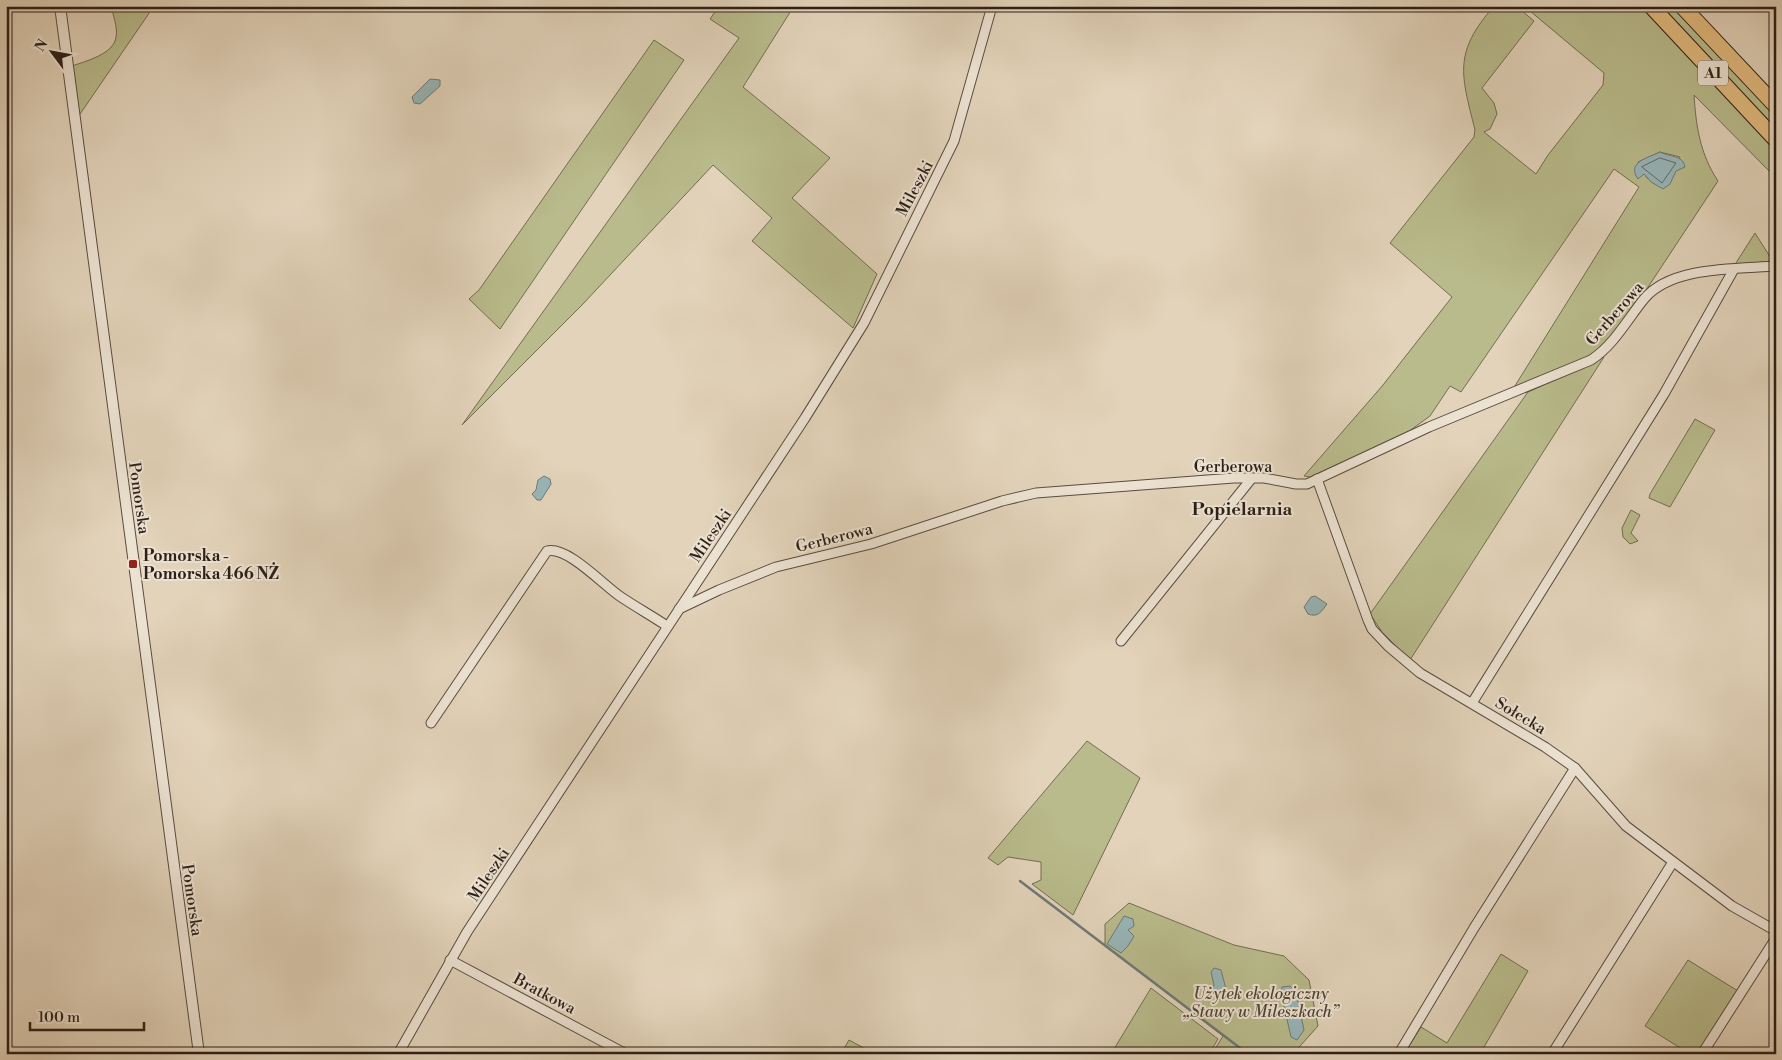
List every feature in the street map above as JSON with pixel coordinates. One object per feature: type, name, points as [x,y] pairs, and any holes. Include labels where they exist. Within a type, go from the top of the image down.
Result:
[{"type":"highway","name":"A1","points":[[1651,6],[1776,140]]},
{"type":"highway","name":"A1","points":[[1682,6],[1776,106]]},
{"type":"street","name":"Pomorska","points":[[60,6],[199,1054]]},
{"type":"street","name":"Mileszki","points":[[398,1054],[450,960],[678,609],[805,418],[864,323],[954,141],[992,6]]},
{"type":"street","name":"Gerberowa","points":[[678,609],[776,567],[871,544],[1002,501],[1036,493],[1252,478],[1308,484],[1429,427],[1591,360],[1610,344],[1644,299],[1658,286],[1700,272],[1776,266]]},
{"type":"street","points":[[1472,703],[1664,394],[1734,269]]},
{"type":"street","points":[[1121,641],[1252,478]]},
{"type":"street","name":"Sołecka","points":[[1318,479],[1372,629],[1388,646],[1420,673],[1472,703],[1574,768],[1626,826],[1732,906],[1776,931]]},
{"type":"street","points":[[432,723],[547,551],[562,554],[597,577],[621,597],[667,626]]},
{"type":"street","points":[[1401,1050],[1474,928],[1574,768]]},
{"type":"street","points":[[1552,1054],[1673,862]]},
{"type":"street","points":[[1702,1054],[1776,938]]},
{"type":"street","name":"Bratkowa","points":[[450,960],[626,1054]]},
{"type":"green space","points":[[111,6],[154,6],[78,117],[72,66],[98,56],[114,43],[116,30]]},
{"type":"green space","points":[[719,6],[794,6],[743,87],[830,158],[792,198],[877,274],[853,328],[752,241],[772,218],[713,165],[582,305],[462,425],[739,38],[710,19]]},
{"type":"green space","points":[[1494,6],[1516,6],[1534,21],[1482,88],[1494,103],[1497,114],[1490,129],[1484,132],[1536,174],[1548,155],[1603,85],[1604,73],[1524,6],[1641,6],[1776,151],[1776,178],[1694,95],[1700,140],[1707,161],[1718,181],[1631,313],[1607,343],[1589,357],[1513,389],[1639,187],[1614,169],[1461,392],[1450,386],[1430,416],[1408,432],[1310,477],[1304,476],[1383,385],[1452,297],[1390,243],[1474,137],[1475,130],[1466,94],[1464,65],[1466,51],[1481,23]],"holes":[[[1660,152],[1680,157],[1670,183],[1647,178],[1638,162]]]},
{"type":"green space","points":[[1658,6],[1676,6],[1776,113],[1776,132]]},
{"type":"green space","points":[[654,40],[684,60],[500,329],[469,299],[479,290]]},
{"type":"green space","points":[[1755,233],[1774,263],[1734,266]]},
{"type":"green space","points":[[1604,357],[1410,660],[1382,632],[1370,614],[1528,392]]},
{"type":"green space","points":[[1695,419],[1715,430],[1670,507],[1649,498],[1650,494]]},
{"type":"green space","points":[[1631,510],[1640,515],[1631,533],[1638,541],[1630,544],[1623,537],[1622,528]]},
{"type":"green space","points":[[1087,741],[1140,778],[1073,915],[1032,884],[1041,880],[1041,862],[1008,857],[998,865],[988,858]]},
{"type":"green space","name":"Użytek ekologiczny „Stawy w Mileszkach”","points":[[1129,903],[1234,945],[1284,956],[1309,980],[1318,1026],[1293,1054],[1212,1054],[1223,1036],[1105,945],[1105,924]]},
{"type":"green space","points":[[1501,954],[1528,971],[1480,1054],[1404,1054],[1421,1027],[1447,1043]]},
{"type":"green space","points":[[1688,960],[1738,991],[1697,1054],[1690,1054],[1645,1026]]},
{"type":"green space","points":[[1151,988],[1218,1039],[1209,1054],[1111,1054]]},
{"type":"green space","points":[[849,1040],[875,1054],[841,1054]]},
{"type":"water","points":[[430,79],[440,80],[440,86],[420,104],[414,103],[412,97]]},
{"type":"water","points":[[1660,152],[1679,158],[1685,167],[1676,171],[1670,184],[1663,189],[1651,182],[1644,174],[1638,179],[1635,173],[1635,168],[1640,161]]},
{"type":"water","points":[[544,476],[550,479],[551,484],[541,500],[537,500],[532,494],[536,490],[538,480]]},
{"type":"water","points":[[1315,596],[1327,604],[1319,613],[1311,615],[1308,614],[1304,607],[1311,597]]},
{"type":"water","points":[[1124,916],[1133,919],[1134,926],[1128,930],[1134,936],[1121,953],[1107,944]]},
{"type":"water","points":[[1214,968],[1221,970],[1227,993],[1224,998],[1219,1000],[1212,992],[1214,985],[1211,972]]},
{"type":"water","points":[[1290,986],[1296,992],[1304,1030],[1297,1040],[1291,1037],[1281,993],[1282,987]]},
{"type":"waterway","points":[[1020,881],[1248,1054]]},
{"type":"place","name":"Pomorska - Pomorska 466 NŻ","points":[[133,564]]},
{"type":"district","name":"Popielarnia","points":[[1242,509]]}]
